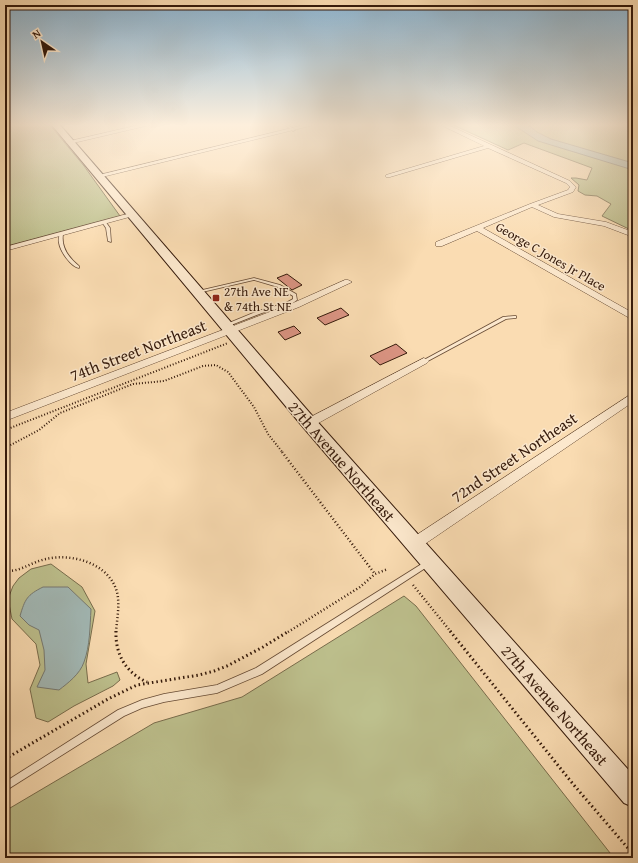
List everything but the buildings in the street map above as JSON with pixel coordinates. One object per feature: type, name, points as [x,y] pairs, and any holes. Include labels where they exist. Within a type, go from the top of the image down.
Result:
[{"type":"street","name":"27th Avenue Northeast","points":[[88,164],[429,562],[633,794]]},
{"type":"street","points":[[98,176],[148,164]]},
{"type":"street","points":[[388,176],[427,164]]},
{"type":"street","points":[[439,244],[532,205],[570,191],[573,187],[568,182],[529,164]]},
{"type":"street","points":[[532,205],[556,216],[602,222],[633,236]]},
{"type":"street","points":[[5,249],[131,215]]},
{"type":"street","name":"George C Jones Jr Place","points":[[478,228],[633,318]]},
{"type":"street","name":"74th Street Northeast","points":[[5,417],[216,337],[228,328],[296,305],[348,282]]},
{"type":"street","points":[[309,423],[424,361]]},
{"type":"street","name":"72nd Street Northeast","points":[[414,544],[633,397]]},
{"type":"lane","points":[[104,222],[108,228],[110,241]]},
{"type":"lane","points":[[60,234],[60,242],[64,252],[78,267]]},
{"type":"lane","points":[[197,292],[254,279],[279,286],[295,295],[295,300],[288,304],[260,312],[228,328]]},
{"type":"lane","points":[[424,361],[505,318],[514,317]]},
{"type":"lane","points":[[5,787],[121,713],[142,704],[164,698],[217,689],[259,671],[429,562]]},
{"type":"path","points":[[5,430],[237,339]]},
{"type":"path","points":[[5,448],[38,430],[60,413],[133,384],[164,381],[202,366],[216,365],[228,372],[254,407],[268,434],[367,562],[374,574]]},
{"type":"path","points":[[5,571],[18,571],[45,559],[65,557],[79,558],[90,562],[104,572],[115,586],[118,596],[115,649],[127,668],[136,678],[148,682]]},
{"type":"path","points":[[5,759],[108,699],[137,685],[214,671],[227,666],[263,647],[360,587],[374,574],[388,569]]},
{"type":"path","points":[[413,585],[537,737],[573,784],[633,854]]},
{"type":"green space","points":[[5,164],[83,164],[120,216],[5,247]]},
{"type":"green space","points":[[582,164],[633,164],[633,231],[602,216],[611,204],[597,196],[585,195],[578,191],[579,185],[571,178],[587,180],[592,168]]},
{"type":"green space","points":[[51,564],[82,587],[95,611],[86,664],[88,683],[117,672],[120,680],[113,686],[74,706],[48,722],[36,718],[30,689],[40,665],[36,644],[12,619],[8,599],[13,586],[19,578],[31,569]]},
{"type":"green space","points":[[404,596],[416,606],[614,858],[5,858],[5,811],[154,723],[242,697]]},
{"type":"water","points":[[614,164],[633,164],[633,170]]},
{"type":"water","points":[[43,587],[68,587],[91,609],[89,643],[84,662],[77,674],[59,690],[37,687],[45,670],[44,650],[39,630],[29,625],[20,616],[27,598]]},
{"type":"place","name":"27th Ave NE & 74th St NE","points":[[216,298]]}]
